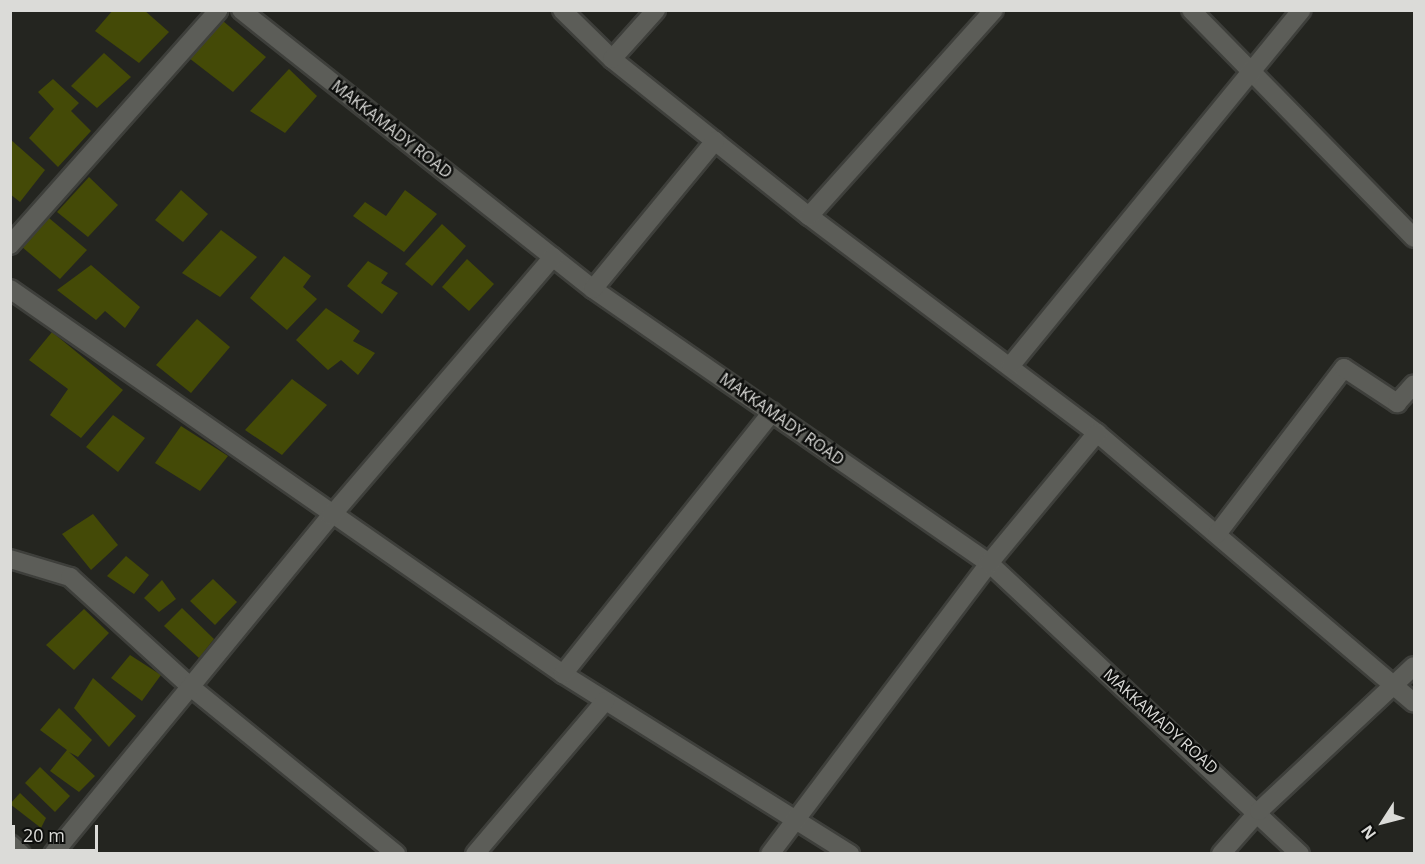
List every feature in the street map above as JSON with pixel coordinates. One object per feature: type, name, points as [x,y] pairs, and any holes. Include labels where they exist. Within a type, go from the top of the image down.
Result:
[{"type":"street","points":[[10,245],[219,10]]},
{"type":"street","name":"MAKKAMADY ROAD","points":[[241,10],[593,289],[989,563],[1259,811],[1300,854]]},
{"type":"street","points":[[562,10],[612,59],[809,216],[1011,364],[1097,433],[1414,703]]},
{"type":"street","points":[[612,59],[656,10]]},
{"type":"street","points":[[809,216],[994,10]]},
{"type":"street","points":[[1191,10],[1414,238]]},
{"type":"street","points":[[1011,364],[1302,10]]},
{"type":"street","points":[[593,289],[715,141]]},
{"type":"street","points":[[53,854],[192,688],[331,516],[553,257]]},
{"type":"street","points":[[10,289],[331,516],[563,674],[850,854]]},
{"type":"street","points":[[1217,534],[1344,368],[1397,403],[1414,384]]},
{"type":"street","points":[[563,674],[772,412]]},
{"type":"street","points":[[771,854],[989,563],[1097,433]]},
{"type":"street","points":[[10,559],[70,577],[192,688],[396,854]]},
{"type":"street","points":[[1221,854],[1259,811],[1414,666]]},
{"type":"street","points":[[475,854],[605,700]]},
{"type":"street","points":[[10,844],[21,854]]},
{"type":"building","points":[[113,10],[144,10],[169,32],[139,63],[95,31]]},
{"type":"building","points":[[223,21],[266,57],[233,92],[189,58]]},
{"type":"building","points":[[104,53],[131,77],[97,108],[71,86]]},
{"type":"building","points":[[289,69],[317,96],[285,133],[250,111]]},
{"type":"building","points":[[53,79],[79,103],[71,111],[91,131],[58,167],[29,138],[54,109],[38,92]]},
{"type":"building","points":[[10,139],[45,170],[20,202],[10,194]]},
{"type":"building","points":[[89,177],[118,205],[88,237],[57,212]]},
{"type":"building","points":[[181,190],[208,214],[183,242],[155,220]]},
{"type":"building","points":[[405,190],[437,214],[404,252],[353,216],[365,202],[386,216]]},
{"type":"building","points":[[49,218],[87,250],[60,279],[22,247]]},
{"type":"building","points":[[442,224],[466,246],[432,286],[405,264]]},
{"type":"building","points":[[221,230],[257,257],[220,297],[182,273]]},
{"type":"building","points":[[284,256],[311,276],[303,287],[317,299],[287,330],[250,298]]},
{"type":"building","points":[[467,259],[494,284],[469,311],[442,287]]},
{"type":"building","points":[[368,261],[388,273],[381,283],[398,293],[382,314],[347,286]]},
{"type":"building","points":[[91,265],[140,307],[125,328],[105,311],[96,320],[57,290]]},
{"type":"building","points":[[326,308],[360,331],[353,341],[375,353],[358,375],[341,360],[328,370],[296,340]]},
{"type":"building","points":[[197,319],[230,347],[191,393],[156,365]]},
{"type":"building","points":[[52,332],[123,390],[81,438],[50,415],[68,389],[29,360]]},
{"type":"building","points":[[292,379],[327,405],[282,455],[245,430]]},
{"type":"building","points":[[113,415],[145,438],[118,472],[86,447]]},
{"type":"building","points":[[181,426],[228,456],[200,491],[155,463]]},
{"type":"building","points":[[93,514],[118,545],[91,570],[62,534]]},
{"type":"building","points":[[126,556],[149,575],[134,594],[107,576]]},
{"type":"building","points":[[213,579],[237,602],[215,625],[190,601]]},
{"type":"building","points":[[162,580],[176,599],[159,612],[144,598]]},
{"type":"building","points":[[182,608],[214,639],[199,658],[164,626]]},
{"type":"building","points":[[84,609],[109,633],[74,670],[46,645]]},
{"type":"building","points":[[130,655],[161,675],[142,701],[111,678]]},
{"type":"building","points":[[93,678],[136,716],[109,747],[74,708]]},
{"type":"building","points":[[59,708],[92,740],[78,757],[69,752],[95,776],[79,792],[50,771],[67,750],[40,730]]},
{"type":"building","points":[[40,767],[70,796],[55,812],[25,783]]},
{"type":"building","points":[[20,793],[46,818],[41,828],[10,804]]}]
